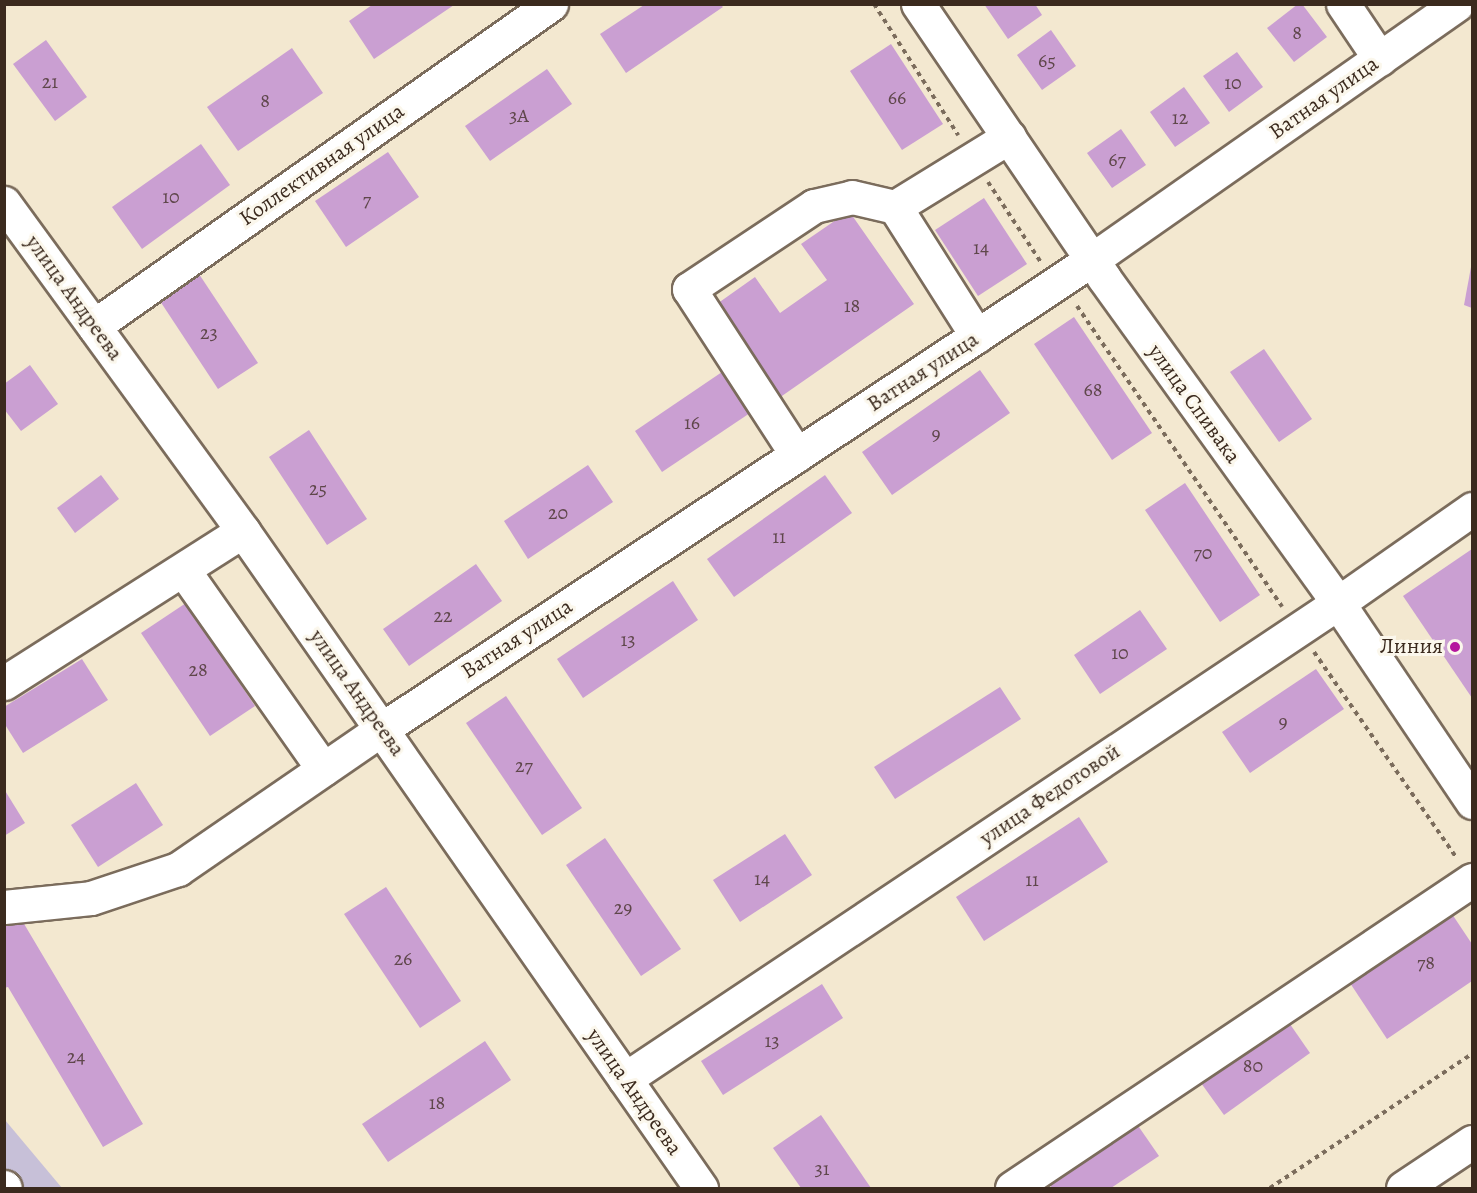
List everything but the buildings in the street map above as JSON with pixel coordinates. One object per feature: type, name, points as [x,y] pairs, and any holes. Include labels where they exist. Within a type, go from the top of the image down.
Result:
[{"type":"main road","name":"Коллективная улица","points":[[94,326],[551,4]]},
{"type":"main road","name":"улица Спивака","points":[[918,4],[1093,259],[1338,603],[1473,802]]},
{"type":"main road","points":[[1343,4],[1380,59]]},
{"type":"main road","name":"Ватная улица","points":[[4,907],[91,898],[178,869],[382,729],[1093,259],[1457,4]]},
{"type":"main road","points":[[797,455],[689,289],[814,206],[852,197],[895,207],[1009,137]]},
{"type":"main road","name":"улица Андреева","points":[[4,203],[243,531],[699,1188]]},
{"type":"main road","points":[[895,207],[977,336]]},
{"type":"main road","name":"улица Федотовой","points":[[625,1079],[1338,603],[1473,509]]},
{"type":"main road","points":[[4,683],[184,571],[243,531]]},
{"type":"main road","points":[[184,571],[323,769]]},
{"type":"main road","points":[[1012,1188],[1472,881]]},
{"type":"main road","points":[[1403,1188],[1473,1142]]},
{"type":"path","points":[[874,4],[1055,284],[1072,299],[1472,881]]},
{"type":"path","points":[[1270,1188],[1473,1054]]},
{"type":"shaded area","points":[[5,1120],[62,1188],[5,1188]]},
{"type":"place","name":"Линия","points":[[1455,647]]}]
